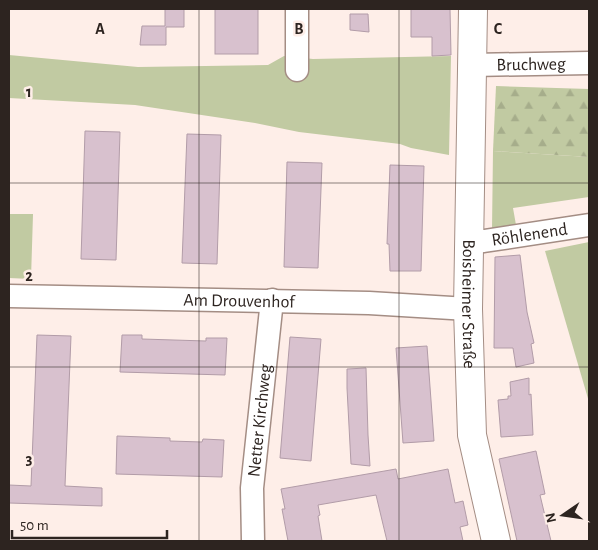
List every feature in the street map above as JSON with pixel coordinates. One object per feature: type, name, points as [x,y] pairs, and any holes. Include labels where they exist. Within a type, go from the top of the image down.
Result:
[{"type":"main road","name":"Boisheimer Straße","points":[[473,9],[468,309],[472,435],[496,541]]},
{"type":"street","points":[[297,70],[298,9]]},
{"type":"street","name":"Bruchweg","points":[[472,65],[589,63]]},
{"type":"street","name":"Röhlenend","points":[[470,242],[589,225]]},
{"type":"street","name":"Am Drouvenhof","points":[[9,296],[272,300],[468,309]]},
{"type":"street","name":"Netter Kirchweg","points":[[253,541],[252,488],[272,300]]},
{"type":"green space","points":[[9,55],[138,67],[268,65],[284,56],[313,59],[451,56],[449,155],[400,144],[299,132],[255,123],[135,105],[9,98]]},
{"type":"green space","points":[[496,86],[589,89],[589,157],[493,151]]},
{"type":"green space","points":[[493,151],[589,157],[589,197],[513,208],[516,225],[492,229]]},
{"type":"green space","points":[[9,214],[33,214],[31,279],[9,278]]},
{"type":"green space","points":[[589,242],[589,402],[545,251]]},
{"type":"building","points":[[165,9],[184,9],[184,27],[166,27],[166,45],[140,45],[142,26],[165,26]]},
{"type":"building","points":[[215,9],[258,9],[258,54],[215,54]]},
{"type":"building","points":[[411,9],[450,9],[451,55],[432,56],[432,37],[411,37]]},
{"type":"building","points":[[350,14],[368,14],[369,32],[350,30]]},
{"type":"building","points":[[85,131],[120,132],[116,260],[81,259]]},
{"type":"building","points":[[187,134],[221,135],[217,264],[182,263]]},
{"type":"building","points":[[287,162],[322,163],[318,268],[284,267]]},
{"type":"building","points":[[390,165],[424,166],[421,271],[390,271],[389,244],[387,244]]},
{"type":"building","points":[[520,255],[527,312],[534,343],[531,344],[534,363],[516,367],[513,348],[494,348],[495,257]]},
{"type":"building","points":[[37,335],[71,336],[65,486],[102,488],[102,506],[9,503],[9,485],[31,486]]},
{"type":"building","points":[[122,335],[142,335],[142,339],[206,341],[206,338],[227,338],[225,375],[120,372]]},
{"type":"building","points":[[290,337],[321,339],[311,461],[280,458]]},
{"type":"building","points":[[427,346],[434,441],[403,443],[396,348]]},
{"type":"building","points":[[366,368],[370,466],[351,464],[347,388],[347,369]]},
{"type":"building","points":[[529,378],[533,435],[501,437],[498,400],[508,399],[508,396],[511,396],[510,382]]},
{"type":"building","points":[[117,436],[170,438],[170,441],[202,442],[203,439],[224,440],[222,477],[116,474]]},
{"type":"building","points":[[536,451],[545,494],[540,495],[551,541],[517,541],[499,459]]},
{"type":"building","points":[[396,469],[398,479],[448,469],[455,503],[463,501],[468,525],[460,527],[463,541],[387,541],[376,495],[318,505],[322,541],[288,541],[282,509],[285,509],[281,489]]}]
